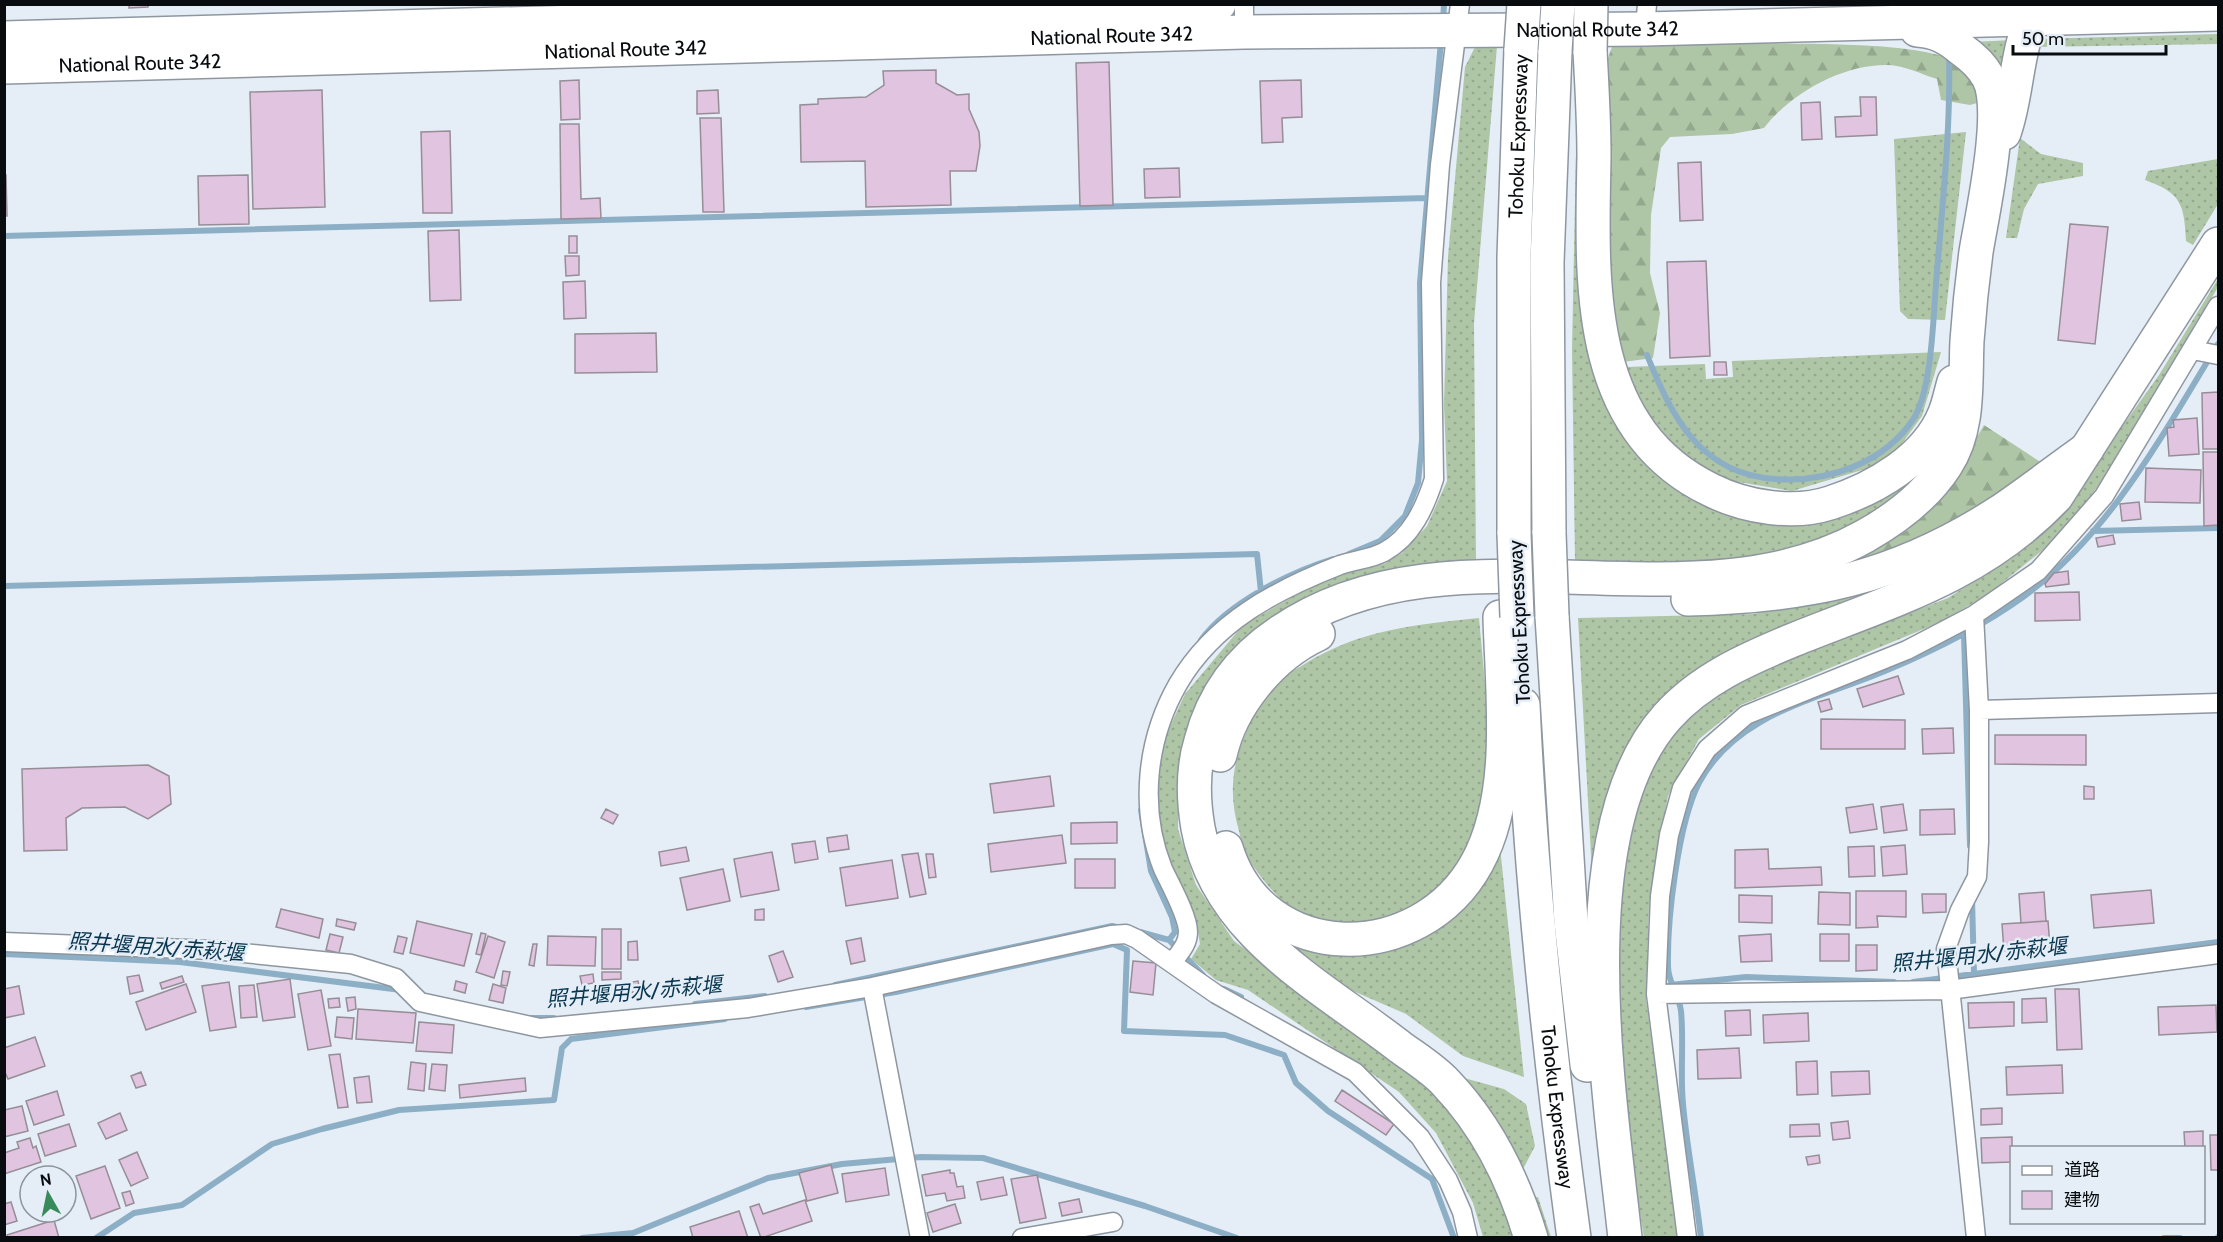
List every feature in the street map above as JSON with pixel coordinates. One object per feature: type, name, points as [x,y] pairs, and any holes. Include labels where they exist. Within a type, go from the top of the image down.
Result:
[{"type":"highway","name":"National Route 342","points":[[4,67],[536,28],[1219,4]]},
{"type":"highway","name":"Tohoku Expressway","points":[[1524,4],[1506,534],[1508,617],[1549,1041],[1574,1238]]},
{"type":"highway","name":"Tohoku Expressway","points":[[1558,4],[1547,262],[1549,533],[1552,615],[1571,922],[1593,1126],[1609,1238]]},
{"type":"highway","points":[[1591,4],[1594,267],[1604,347],[1612,384],[1627,412],[1647,442],[1671,466],[1694,482],[1724,496],[1756,505],[1790,508],[1823,505],[1855,495],[1891,474],[1912,457],[1934,432],[1944,414],[1968,338]]},
{"type":"highway","name":"National Route 342","points":[[4,38],[1244,18],[1646,17],[1851,25],[2035,13],[2218,14]]},
{"type":"highway","points":[[1990,172],[2012,112],[2035,13]]},
{"type":"highway","points":[[1531,1238],[1515,1194],[1493,1147],[1472,1114],[1443,1080],[1267,946],[1230,905],[1211,873],[1201,843],[1194,807],[1194,777],[1201,740],[1217,699],[1234,672],[1265,642],[1320,609],[1357,596],[1397,586],[1478,577],[1661,579],[1717,576],[1796,564],[1848,546],[1887,524],[1919,499],[1948,463],[1964,419],[1968,338],[1976,255],[1990,172],[1993,91],[1988,77],[1973,58],[1947,37],[1928,31],[1851,25]]},
{"type":"highway","points":[[1625,1238],[1606,1034],[1603,917],[1607,867],[1620,801],[1644,748],[1666,717],[1695,689],[1724,672],[1754,656],[1913,594],[1993,551],[2029,525],[2056,497],[2218,244]]},
{"type":"highway","points":[[1508,617],[1499,792],[1488,837],[1477,863],[1462,885],[1442,907],[1418,924],[1387,936],[1366,939],[1322,937],[1293,926],[1266,910],[1247,889],[1231,864],[1216,805],[1216,774],[1226,736],[1250,692],[1264,673],[1313,636],[1343,622],[1414,604],[1478,598],[1727,598],[1764,596],[1846,583],[1922,555],[1960,535],[1999,513],[2087,449]]},
{"type":"street","points":[[1172,963],[1187,942],[1189,929],[1160,860],[1149,816],[1148,795],[1150,766],[1159,732],[1179,683],[1221,631],[1264,599],[1306,578],[1384,552],[1411,528],[1425,507],[1434,479],[1431,283],[1440,165],[1458,17]]},
{"type":"street","points":[[1687,1238],[1656,994],[1660,896],[1669,835],[1683,788],[1707,749],[1746,715],[1907,650],[1974,615],[2038,571],[2104,496],[2218,306]]},
{"type":"street","points":[[2193,350],[2218,356]]},
{"type":"street","points":[[1974,615],[1978,710],[1977,877],[1960,910],[1946,949],[1976,1238]]},
{"type":"street","points":[[1978,710],[2218,703]]},
{"type":"street","points":[[4,942],[214,950],[351,964],[396,978],[420,1002],[540,1028],[748,1008],[872,987],[1111,935],[1126,934],[1137,939],[1216,994],[1355,1072],[1420,1137],[1448,1180],[1462,1212],[1468,1238]]},
{"type":"street","points":[[1656,994],[1949,990],[2218,954]]},
{"type":"street","points":[[872,987],[920,1238]]},
{"type":"street","points":[[1022,1238],[1113,1222]]},
{"type":"green space","points":[[2218,34],[2218,44],[2034,47],[2035,39]]},
{"type":"green space","points":[[2013,40],[2005,98],[1972,42]]},
{"type":"green space","points":[[1751,43],[1890,47],[1943,56],[1970,72],[1979,85],[1984,101],[1970,105],[1941,100],[1937,79],[1900,67],[1871,66],[1836,75],[1803,92],[1775,115],[1764,128],[1732,134],[1670,137],[1661,148],[1651,215],[1650,273],[1660,313],[1653,358],[1623,362],[1611,282],[1608,58],[1612,47]]},
{"type":"green space","points":[[1497,46],[1474,323],[1476,561],[1388,571],[1306,596],[1248,635],[1209,680],[1185,733],[1178,776],[1178,829],[1196,885],[1234,941],[1421,1077],[1483,1151],[1516,1237],[1483,1237],[1473,1203],[1436,1133],[1399,1092],[1248,990],[1216,980],[1191,959],[1200,944],[1196,919],[1172,873],[1157,821],[1160,748],[1185,694],[1243,625],[1332,575],[1384,564],[1402,553],[1427,526],[1447,481],[1444,404],[1448,257],[1465,67],[1475,47]]},
{"type":"green space","points":[[1966,132],[1945,320],[1908,319],[1900,311],[1894,139]]},
{"type":"green space","points":[[2020,138],[2041,154],[2083,163],[2083,176],[2038,184],[2024,209],[2017,238],[2006,238]]},
{"type":"green space","points":[[1576,152],[1584,265],[1642,455],[1805,517],[1931,456],[1909,487],[1894,503],[1859,525],[1821,540],[1782,551],[1699,561],[1575,562],[1572,349]]},
{"type":"green space","points":[[2218,159],[2218,204],[2193,245],[2186,241],[2184,218],[2179,202],[2167,190],[2145,180],[2148,171]]},
{"type":"green space","points":[[2218,279],[2218,287],[2117,461],[2060,536],[1991,592],[1943,621],[1741,705],[1699,739],[1668,796],[1649,904],[1646,999],[1678,1237],[1644,1238],[1627,1131],[1616,999],[1614,925],[1635,806],[1652,767],[1677,729],[1727,688],[1784,661],[1948,598],[1999,565],[2061,512],[2159,375]]},
{"type":"green space","points":[[1941,352],[1922,416],[1898,449],[1869,468],[1792,491],[1721,479],[1679,450],[1646,412],[1626,367],[1705,364],[1706,379],[1733,377],[1732,361]]},
{"type":"green space","points":[[1984,425],[2042,463],[1932,540],[1856,563],[1859,558],[1908,530],[1957,472]]},
{"type":"green space","points":[[1913,573],[1918,579],[1768,636],[1695,671],[1654,714],[1593,892],[1578,618],[1753,614],[1828,601]]},
{"type":"green space","points":[[1479,618],[1487,722],[1486,773],[1477,824],[1466,851],[1451,874],[1431,894],[1408,910],[1383,920],[1356,925],[1328,923],[1293,910],[1271,889],[1247,857],[1241,841],[1234,806],[1233,782],[1237,758],[1255,713],[1263,700],[1282,677],[1345,643],[1410,626]]},
{"type":"green space","points":[[1500,847],[1524,1077],[1463,1056],[1406,1014],[1330,981],[1268,937],[1254,909],[1308,949],[1360,956],[1414,940]]},
{"type":"green space","points":[[1464,1078],[1504,1089],[1526,1104],[1535,1146],[1521,1173],[1460,1080]]},
{"type":"green space","points":[[1538,1197],[1551,1237],[1541,1237],[1530,1198]]},
{"type":"building","points":[[129,4],[148,4],[148,7],[129,8]]},
{"type":"building","points":[[1109,62],[1113,205],[1080,206],[1076,63]]},
{"type":"building","points":[[936,70],[936,83],[957,95],[969,94],[969,109],[979,132],[980,146],[976,171],[950,171],[951,205],[866,207],[865,161],[801,162],[800,105],[818,104],[818,99],[866,97],[884,85],[883,71]]},
{"type":"building","points":[[579,80],[580,119],[561,120],[560,81]]},
{"type":"building","points":[[1301,80],[1302,117],[1282,118],[1283,142],[1262,143],[1260,81]]},
{"type":"building","points":[[322,90],[325,207],[253,209],[250,92]]},
{"type":"building","points":[[718,90],[719,113],[697,114],[697,91]]},
{"type":"building","points":[[1860,97],[1876,97],[1877,135],[1836,137],[1835,117],[1861,116]]},
{"type":"building","points":[[1820,102],[1822,139],[1802,140],[1801,103]]},
{"type":"building","points":[[700,118],[721,118],[724,212],[703,212]]},
{"type":"building","points":[[560,124],[579,124],[581,199],[600,198],[601,218],[561,219]]},
{"type":"building","points":[[450,131],[452,213],[423,213],[421,132]]},
{"type":"building","points":[[1701,162],[1703,220],[1680,221],[1678,163]]},
{"type":"building","points":[[1179,168],[1180,197],[1145,198],[1144,169]]},
{"type":"building","points":[[4,175],[6,175],[7,216],[4,216]]},
{"type":"building","points":[[248,175],[249,224],[199,225],[198,176]]},
{"type":"building","points":[[2070,224],[2108,227],[2095,344],[2058,340]]},
{"type":"building","points":[[459,230],[461,300],[430,301],[428,231]]},
{"type":"building","points":[[569,236],[577,236],[577,253],[569,253]]},
{"type":"building","points":[[565,256],[579,256],[579,275],[566,276]]},
{"type":"building","points":[[1706,261],[1710,356],[1670,358],[1667,262]]},
{"type":"building","points":[[585,281],[586,318],[564,319],[563,282]]},
{"type":"building","points":[[656,333],[657,372],[575,373],[575,334]]},
{"type":"building","points":[[1714,362],[1726,362],[1727,375],[1714,375]]},
{"type":"building","points":[[2218,392],[2218,449],[2203,449],[2202,393]]},
{"type":"building","points":[[2197,418],[2199,454],[2169,456],[2167,428],[2174,427],[2173,420]]},
{"type":"building","points":[[2203,452],[2218,452],[2218,525],[2204,526]]},
{"type":"building","points":[[2146,468],[2201,470],[2200,503],[2145,502]]},
{"type":"building","points":[[2139,502],[2141,519],[2122,521],[2120,504]]},
{"type":"building","points":[[2113,535],[2115,544],[2098,547],[2096,538]]},
{"type":"building","points":[[2068,571],[2069,584],[2046,587],[2045,584],[2054,573]]},
{"type":"building","points":[[2079,592],[2080,620],[2035,621],[2035,593]]},
{"type":"building","points":[[1898,676],[1904,694],[1863,707],[1857,689]]},
{"type":"building","points":[[1829,699],[1832,709],[1821,712],[1818,702]]},
{"type":"building","points":[[1821,719],[1905,720],[1905,749],[1821,749]]},
{"type":"building","points":[[1953,728],[1954,753],[1923,754],[1922,729]]},
{"type":"building","points":[[1995,735],[2086,735],[2086,765],[1995,764]]},
{"type":"building","points":[[148,765],[169,776],[171,804],[148,819],[125,807],[82,808],[66,818],[67,850],[24,851],[22,769]]},
{"type":"building","points":[[1050,776],[1054,806],[994,813],[990,784]]},
{"type":"building","points":[[2084,786],[2094,787],[2094,799],[2084,799]]},
{"type":"building","points":[[1873,804],[1877,829],[1850,833],[1846,808]]},
{"type":"building","points":[[1903,804],[1907,830],[1884,833],[1881,807]]},
{"type":"building","points":[[606,809],[618,815],[613,824],[601,818]]},
{"type":"building","points":[[1954,809],[1955,834],[1920,835],[1920,810]]},
{"type":"building","points":[[1117,822],[1117,843],[1071,844],[1071,823]]},
{"type":"building","points":[[847,835],[849,849],[829,852],[827,838]]},
{"type":"building","points":[[1062,835],[1066,863],[991,872],[988,844]]},
{"type":"building","points":[[815,841],[818,859],[795,863],[792,844]]},
{"type":"building","points":[[1905,845],[1907,874],[1883,876],[1881,847]]},
{"type":"building","points":[[1874,846],[1875,876],[1849,877],[1848,847]]},
{"type":"building","points":[[686,847],[689,861],[661,866],[659,852]]},
{"type":"building","points":[[1768,849],[1769,869],[1821,867],[1822,885],[1735,888],[1735,850]]},
{"type":"building","points":[[772,852],[779,890],[741,897],[734,859]]},
{"type":"building","points":[[918,853],[926,894],[910,897],[902,855]]},
{"type":"building","points":[[926,854],[933,854],[936,877],[929,878]]},
{"type":"building","points":[[1075,859],[1115,859],[1115,888],[1075,888]]},
{"type":"building","points":[[892,860],[898,898],[846,906],[840,868]]},
{"type":"building","points":[[723,869],[730,901],[687,910],[680,878]]},
{"type":"building","points":[[2151,890],[2154,923],[2094,928],[2091,895]]},
{"type":"building","points":[[1856,891],[1906,891],[1906,917],[1877,916],[1878,927],[1856,928]]},
{"type":"building","points":[[1819,892],[1850,893],[1850,925],[1818,924]]},
{"type":"building","points":[[2044,892],[2046,921],[2021,923],[2019,894]]},
{"type":"building","points":[[1922,894],[1946,894],[1946,912],[1923,913]]},
{"type":"building","points":[[1739,895],[1772,896],[1772,923],[1739,922]]},
{"type":"building","points":[[281,909],[323,919],[319,938],[276,927]]},
{"type":"building","points":[[764,909],[764,920],[755,920],[755,910]]},
{"type":"building","points":[[337,919],[356,923],[354,930],[336,926]]},
{"type":"building","points":[[417,921],[472,934],[464,966],[410,953]]},
{"type":"building","points":[[2048,921],[2050,947],[2004,951],[2002,924]]},
{"type":"building","points":[[602,929],[621,929],[621,969],[602,969]]},
{"type":"building","points":[[481,933],[486,934],[481,955],[476,954]]},
{"type":"building","points":[[330,934],[343,937],[339,953],[326,950]]},
{"type":"building","points":[[1771,934],[1772,961],[1741,962],[1739,936]]},
{"type":"building","points":[[1820,934],[1849,934],[1849,961],[1820,961]]},
{"type":"building","points":[[398,936],[407,938],[403,954],[394,952]]},
{"type":"building","points":[[488,936],[505,942],[494,978],[476,972]]},
{"type":"building","points":[[548,936],[596,937],[595,966],[547,965]]},
{"type":"building","points":[[861,938],[865,961],[851,964],[846,941]]},
{"type":"building","points":[[637,941],[638,960],[628,960],[628,942]]},
{"type":"building","points":[[533,944],[537,944],[534,966],[529,965]]},
{"type":"building","points":[[1856,945],[1877,945],[1877,970],[1856,971]]},
{"type":"building","points":[[783,951],[793,977],[778,982],[769,956]]},
{"type":"building","points":[[1133,961],[1156,963],[1153,995],[1130,992]]},
{"type":"building","points":[[503,971],[510,972],[507,986],[501,985]]},
{"type":"building","points":[[602,972],[621,972],[621,979],[602,980]]},
{"type":"building","points":[[593,974],[594,983],[582,985],[580,976]]},
{"type":"building","points":[[139,975],[143,991],[130,994],[127,977]]},
{"type":"building","points":[[182,976],[184,982],[162,989],[160,983]]},
{"type":"building","points":[[290,979],[295,1017],[263,1021],[257,984]]},
{"type":"building","points":[[456,981],[467,984],[465,993],[454,990]]},
{"type":"building","points":[[638,981],[640,991],[611,996],[610,986]]},
{"type":"building","points":[[229,982],[236,1027],[210,1031],[202,986]]},
{"type":"building","points":[[186,984],[196,1012],[146,1030],[136,1002]]},
{"type":"building","points":[[493,984],[506,988],[503,1003],[489,1000]]},
{"type":"building","points":[[254,985],[257,1017],[241,1018],[239,986]]},
{"type":"building","points":[[19,986],[24,1014],[4,1018],[4,989]]},
{"type":"building","points":[[2055,989],[2079,989],[2082,1049],[2057,1050]]},
{"type":"building","points":[[321,990],[331,1046],[308,1050],[298,994]]},
{"type":"building","points":[[355,997],[356,1009],[348,1011],[346,998]]},
{"type":"building","points":[[339,998],[340,1007],[329,1008],[328,999]]},
{"type":"building","points":[[2046,998],[2047,1022],[2022,1023],[2022,999]]},
{"type":"building","points":[[2014,1002],[2014,1026],[1969,1028],[1968,1003]]},
{"type":"building","points":[[2216,1005],[2217,1032],[2159,1035],[2158,1007]]},
{"type":"building","points":[[358,1009],[416,1013],[413,1043],[356,1039]]},
{"type":"building","points":[[1750,1010],[1751,1035],[1726,1036],[1725,1011]]},
{"type":"building","points":[[1808,1013],[1809,1041],[1764,1043],[1763,1015]]},
{"type":"building","points":[[337,1017],[354,1018],[352,1039],[335,1037]]},
{"type":"building","points":[[419,1022],[454,1025],[452,1053],[416,1051]]},
{"type":"building","points":[[35,1037],[45,1066],[8,1079],[4,1070],[4,1048]]},
{"type":"building","points":[[1739,1048],[1741,1078],[1698,1079],[1697,1050]]},
{"type":"building","points":[[340,1054],[348,1107],[338,1108],[329,1055]]},
{"type":"building","points":[[1817,1061],[1818,1094],[1797,1095],[1796,1062]]},
{"type":"building","points":[[411,1062],[426,1064],[424,1091],[408,1089]]},
{"type":"building","points":[[432,1064],[447,1065],[445,1091],[429,1089]]},
{"type":"building","points":[[2062,1065],[2063,1093],[2007,1095],[2006,1067]]},
{"type":"building","points":[[1869,1071],[1870,1094],[1832,1096],[1831,1072]]},
{"type":"building","points":[[141,1072],[146,1085],[136,1088],[131,1076]]},
{"type":"building","points":[[369,1076],[372,1102],[357,1103],[354,1078]]},
{"type":"building","points":[[525,1078],[526,1091],[460,1098],[459,1085]]},
{"type":"building","points":[[1342,1090],[1394,1124],[1386,1135],[1335,1101]]},
{"type":"building","points":[[57,1091],[64,1115],[34,1125],[26,1101]]},
{"type":"building","points":[[22,1106],[28,1131],[4,1137],[4,1110]]},
{"type":"building","points":[[2002,1108],[2002,1124],[1981,1125],[1981,1109]]},
{"type":"building","points":[[120,1113],[127,1130],[106,1139],[98,1123]]},
{"type":"building","points":[[1848,1121],[1850,1138],[1833,1140],[1831,1123]]},
{"type":"building","points":[[69,1124],[76,1146],[45,1156],[38,1134]]},
{"type":"building","points":[[1819,1124],[1820,1136],[1790,1137],[1790,1125]]},
{"type":"building","points":[[2203,1131],[2203,1146],[2185,1146],[2184,1132]]},
{"type":"building","points":[[2210,1135],[2218,1135],[2218,1170],[2211,1170]]},
{"type":"building","points":[[2012,1137],[2010,1162],[1982,1163],[1981,1138]]},
{"type":"building","points":[[30,1138],[33,1148],[36,1146],[41,1162],[18,1164],[18,1169],[4,1174],[4,1153],[19,1148],[17,1142]]},
{"type":"building","points":[[137,1152],[148,1178],[131,1186],[119,1160]]},
{"type":"building","points":[[1819,1155],[1820,1163],[1808,1165],[1806,1157]]},
{"type":"building","points":[[831,1165],[838,1193],[807,1201],[799,1173]]},
{"type":"building","points":[[105,1166],[120,1208],[91,1219],[78,1182],[78,1175]]},
{"type":"building","points":[[885,1168],[889,1195],[846,1202],[842,1174]]},
{"type":"building","points":[[950,1170],[950,1173],[954,1173],[957,1187],[963,1186],[965,1198],[947,1201],[945,1193],[926,1196],[922,1175]]},
{"type":"building","points":[[1037,1175],[1046,1218],[1020,1223],[1011,1179]]},
{"type":"building","points":[[1003,1177],[1007,1195],[981,1200],[977,1182]]},
{"type":"building","points":[[130,1191],[134,1203],[126,1206],[122,1193]]},
{"type":"building","points":[[1079,1199],[1082,1212],[1062,1216],[1059,1203]]},
{"type":"building","points":[[805,1200],[812,1221],[761,1238],[750,1207],[759,1204],[763,1214]]},
{"type":"building","points":[[11,1202],[17,1221],[4,1225],[4,1204]]},
{"type":"building","points":[[955,1204],[961,1223],[933,1232],[927,1213]]},
{"type":"building","points":[[739,1211],[748,1238],[693,1238],[690,1227]]},
{"type":"building","points":[[41,1224],[55,1224],[59,1238],[8,1238],[7,1235]]},
{"type":"waterway","points":[[1443,22],[1444,4]]},
{"type":"waterway","points":[[1349,554],[1380,541],[1405,516],[1418,483],[1422,440],[1420,283],[1441,41]]},
{"type":"waterway","points":[[1647,355],[1667,400],[1692,438],[1708,454],[1727,466],[1749,475],[1795,479],[1834,473],[1871,458],[1902,434],[1920,405],[1931,353],[1947,140],[1949,53]]},
{"type":"waterway","points":[[4,236],[1427,198]]},
{"type":"waterway","points":[[1701,1238],[1683,1104],[1681,1011],[1668,966],[1669,924],[1675,873],[1685,822],[1699,783],[1715,759],[1734,740],[1757,724],[1781,711],[1860,681],[1939,647],[2007,608],[2054,572],[2082,544],[2132,481],[2218,344]]},
{"type":"waterway","points":[[2093,531],[2218,528]]},
{"type":"waterway","points":[[4,586],[1257,554],[1261,592]]},
{"type":"waterway","points":[[1201,640],[1227,614],[1261,590],[1298,572],[1333,559]]},
{"type":"waterway","points":[[1964,634],[1970,846]]},
{"type":"waterway","points":[[1141,810],[1151,871],[1172,917],[1175,932],[1169,940]]},
{"type":"waterway","points":[[1972,898],[1974,974]]},
{"type":"waterway","name":"照井堰用水/赤萩堰","points":[[835,985],[1112,926],[1121,928]]},
{"type":"waterway","name":"照井堰用水/赤萩堰","points":[[1140,932],[1169,940],[1203,975]]},
{"type":"waterway","name":"照井堰用水/赤萩堰","points":[[1913,982],[2218,942]]},
{"type":"waterway","points":[[806,1007],[896,992],[1113,944],[1127,950],[1124,1031],[1225,1035],[1284,1055],[1296,1083],[1328,1111],[1432,1179],[1454,1238]]},
{"type":"waterway","name":"照井堰用水/赤萩堰","points":[[4,954],[180,962],[401,990]]},
{"type":"waterway","name":"照井堰用水/赤萩堰","points":[[1670,985],[1746,977],[1894,982]]},
{"type":"waterway","name":"照井堰用水/赤萩堰","points":[[1224,989],[1241,997]]},
{"type":"waterway","name":"照井堰用水/赤萩堰","points":[[695,1004],[765,996]]},
{"type":"waterway","name":"照井堰用水/赤萩堰","points":[[528,1018],[554,1018]]},
{"type":"waterway","points":[[96,1238],[134,1213],[182,1205],[272,1144],[399,1110],[554,1100],[562,1048],[571,1039],[725,1019]]},
{"type":"waterway","points":[[582,1238],[633,1233],[768,1178],[842,1164],[921,1157],[983,1158],[1145,1206],[1237,1238]]},
{"type":"waterway","points":[[2164,1238],[2180,1238]]}]
